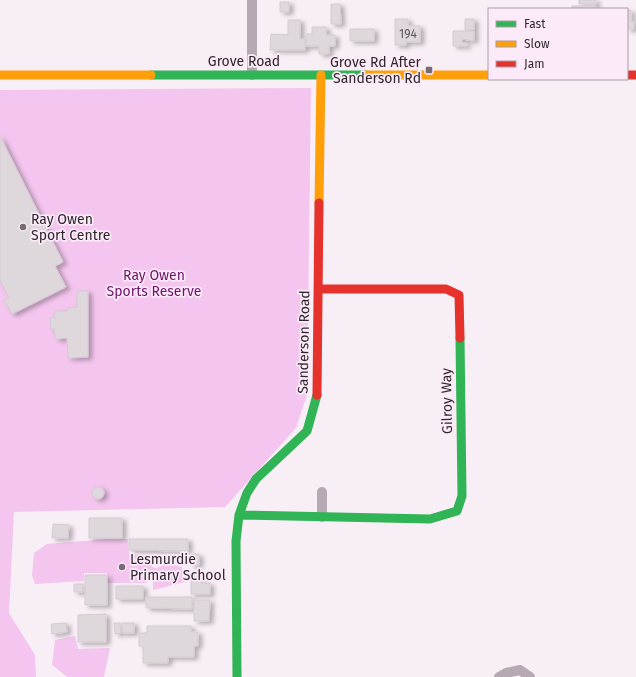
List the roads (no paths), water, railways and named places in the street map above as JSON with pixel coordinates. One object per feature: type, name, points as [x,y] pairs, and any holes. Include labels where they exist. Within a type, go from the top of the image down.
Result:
[{"type":"street","points":[[252,0],[252,75]]},
{"type":"street","name":"Grove Road","points":[[0,75],[488,75]]},
{"type":"street","name":"Sanderson Road","points":[[237,677],[236,541],[239,515],[247,494],[256,479],[307,431],[317,399],[321,75]]},
{"type":"street","name":"Gilroy Way","points":[[239,515],[430,519],[457,511],[462,496],[459,295],[446,288],[318,288]]},
{"type":"street","points":[[322,492],[322,517]]},
{"type":"street","points":[[499,677],[506,673],[520,670],[530,677]]},
{"type":"place","name":"Grove Rd After Sanderson Rd","points":[[429,70]]},
{"type":"place","name":"Ray Owen Sport Centre","points":[[23,227]]},
{"type":"place","name":"Lesmurdie Primary School","points":[[122,567]]},
{"type":"park label","name":"Ray Owen Sports Reserve","points":[[154,284]]}]
